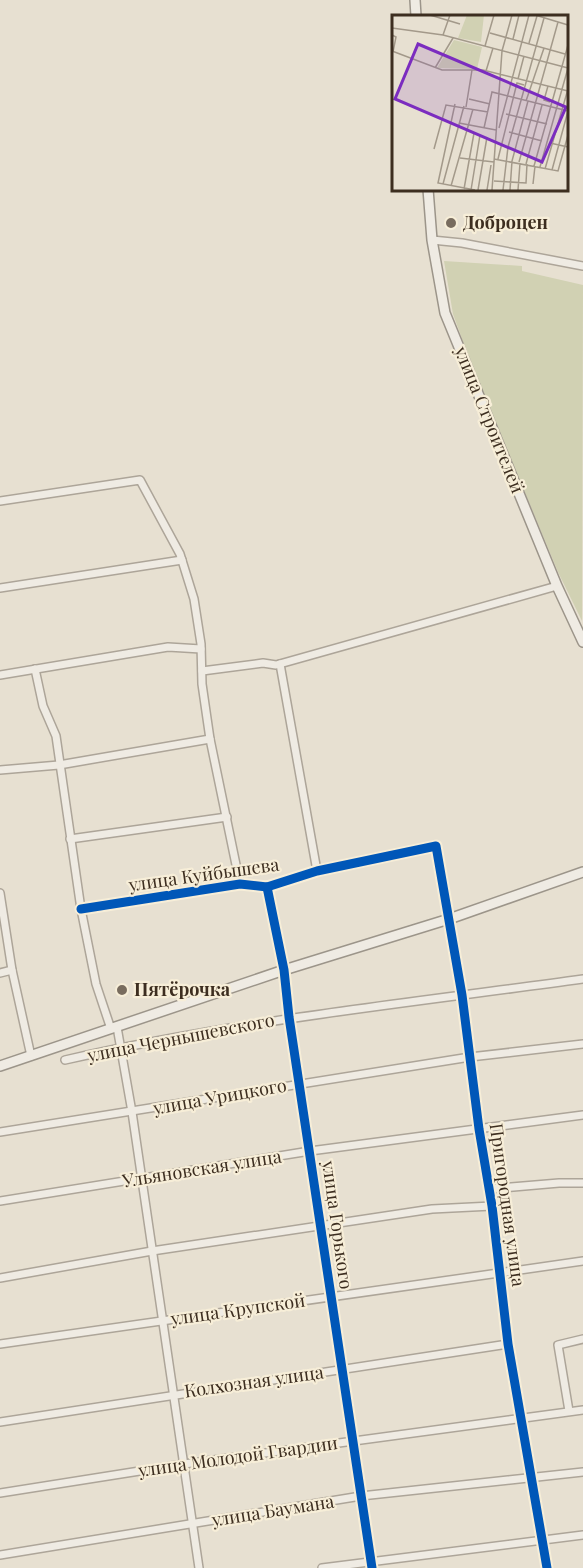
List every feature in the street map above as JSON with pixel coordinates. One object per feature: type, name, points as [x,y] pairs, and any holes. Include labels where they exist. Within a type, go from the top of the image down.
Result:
[{"type":"street","points":[[414,0],[416,15]]},
{"type":"street","name":"улица Строителей","points":[[428,190],[432,240],[445,314],[557,586],[583,642]]},
{"type":"street","points":[[432,240],[462,243],[583,266]]},
{"type":"street","points":[[0,501],[140,480],[182,560],[195,599],[201,649],[202,684],[210,739],[240,884]]},
{"type":"street","points":[[0,588],[182,560]]},
{"type":"street","points":[[202,671],[263,663],[276,665],[557,586]]},
{"type":"street","points":[[0,675],[168,647],[201,649]]},
{"type":"street","points":[[280,664],[317,871]]},
{"type":"street","points":[[35,669],[43,706],[56,736],[81,909],[96,984],[121,1047],[175,1394],[199,1568]]},
{"type":"street","points":[[0,770],[59,765],[210,739]]},
{"type":"street","points":[[70,839],[227,817]]},
{"type":"street","name":"улица Куйбышева","points":[[81,909],[240,884],[267,887],[317,871],[436,846]]},
{"type":"street","name":"Пригородная улица","points":[[436,846],[462,995],[479,1129],[492,1206],[508,1344],[547,1568]]},
{"type":"street","points":[[0,1066],[284,970],[449,919],[583,872]]},
{"type":"street","name":"улица Горького","points":[[267,887],[284,970],[289,1017],[371,1565]]},
{"type":"street","points":[[0,893],[12,970],[32,1056]]},
{"type":"street","points":[[0,973],[12,970]]},
{"type":"street","name":"улица Чернышевского","points":[[65,1060],[121,1047],[289,1017],[583,979]]},
{"type":"street","name":"улица Урицкого","points":[[0,1132],[470,1058],[583,1044]]},
{"type":"street","name":"Ульяновская улица","points":[[0,1201],[310,1151],[583,1115]]},
{"type":"street","points":[[489,1189],[583,1183]]},
{"type":"street","points":[[0,1278],[152,1251],[432,1209],[492,1206]]},
{"type":"street","name":"улица Крупской","points":[[0,1344],[583,1261]]},
{"type":"street","points":[[569,1412],[558,1345],[583,1339]]},
{"type":"street","name":"Колхозная улица","points":[[0,1422],[508,1344]]},
{"type":"street","name":"улица Молодой Гвардии","points":[[0,1493],[184,1464],[583,1410]]},
{"type":"street","name":"улица Баумана","points":[[0,1555],[361,1496],[583,1472]]},
{"type":"street","points":[[322,1568],[371,1565],[583,1535]]},
{"type":"green space","points":[[444,261],[522,266],[522,271],[583,285],[582,621],[558,572],[469,358],[453,314]]},
{"type":"cycle path","points":[[81,909],[240,884],[267,887],[317,871],[436,846],[462,995],[479,1129],[492,1206],[508,1344],[547,1568]]},
{"type":"cycle path","points":[[267,887],[284,970],[289,1017],[372,1568]]},
{"type":"place","name":"Доброцен","points":[[451,223]]},
{"type":"place","name":"Пятёрочка","points":[[122,990]]}]
